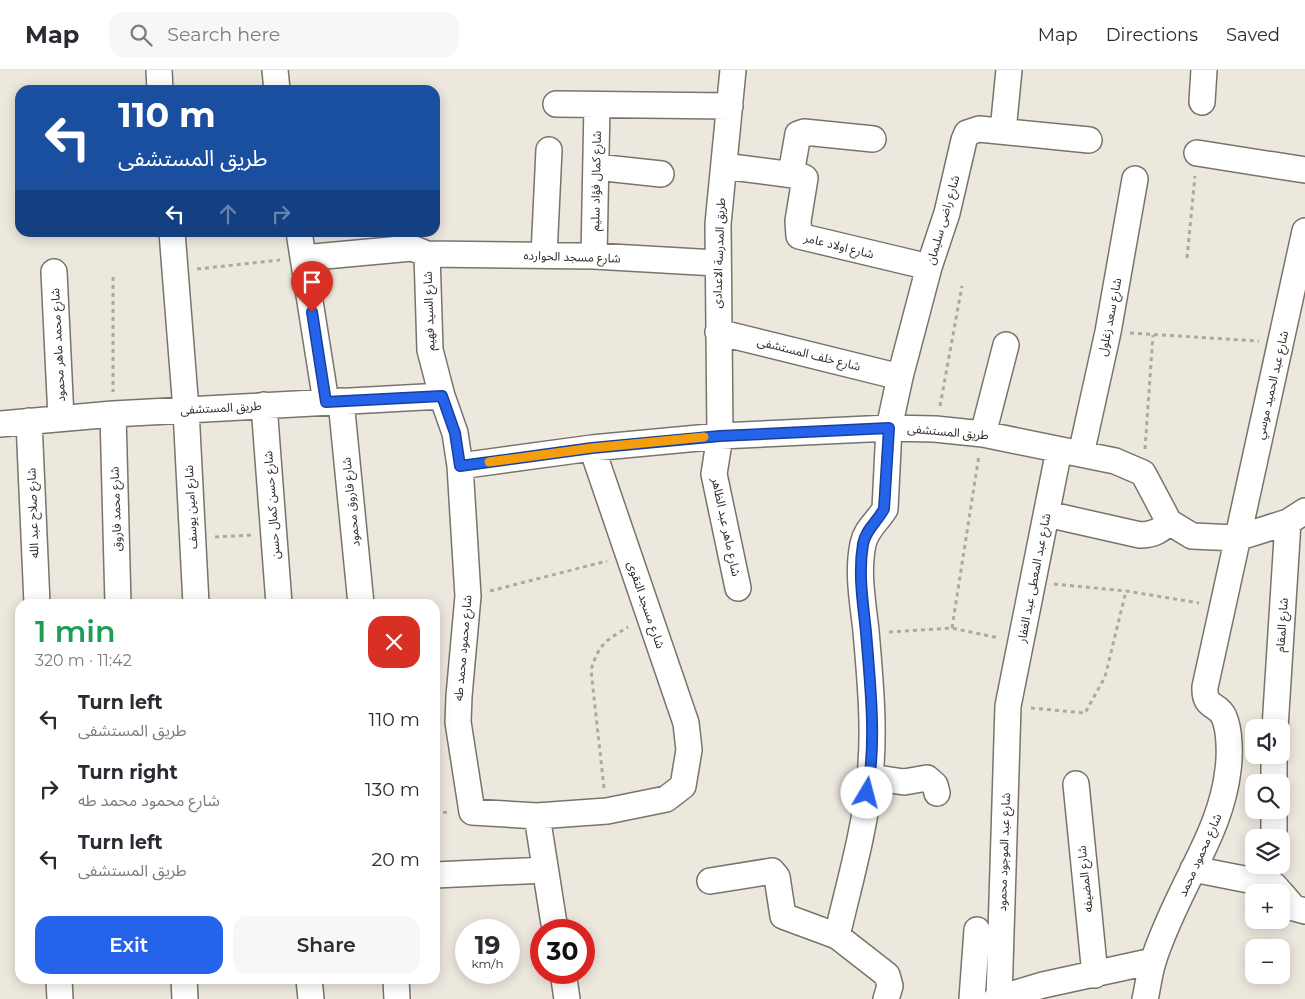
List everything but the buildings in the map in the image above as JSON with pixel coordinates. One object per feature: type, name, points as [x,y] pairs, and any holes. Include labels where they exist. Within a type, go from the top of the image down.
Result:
[{"type":"street","points":[[159,70],[160,85]]},
{"type":"street","points":[[275,70],[276,85]]},
{"type":"street","name":"طريق المدرسة الاعدادى","points":[[720,436],[716,263],[733,70]]},
{"type":"street","points":[[1003,131],[1010,70]]},
{"type":"street","points":[[1202,102],[1204,70]]},
{"type":"street","points":[[556,104],[730,106]]},
{"type":"street","name":"شارع كمال فؤاد سليم","points":[[594,256],[597,105]]},
{"type":"street","name":"شارع راضى سليمان","points":[[837,936],[870,777],[872,745],[866,633],[860,586],[863,544],[870,526],[879,519],[884,509],[889,428],[900,377],[929,267],[947,213],[967,133],[979,129],[1089,140]]},
{"type":"street","points":[[724,166],[791,174],[798,134],[804,132],[873,139]]},
{"type":"street","points":[[544,255],[549,150]]},
{"type":"street","points":[[1197,153],[1305,170]]},
{"type":"street","points":[[596,167],[661,174]]},
{"type":"street","name":"شارع اولاد عامر","points":[[791,174],[805,178],[806,184],[798,221],[799,236],[929,267]]},
{"type":"street","name":"شارع سعد زغلول","points":[[1070,452],[1108,332],[1135,179]]},
{"type":"street","name":"شارع عبد الحميد موسي","points":[[1237,538],[1282,342],[1305,231]]},
{"type":"street","name":"شارع امين يوسف","points":[[173,237],[186,410],[196,599]]},
{"type":"street","name":"شارع فاروق محمود","points":[[300,237],[333,402],[360,599]]},
{"type":"street","name":"شارع مسجد الحوارده","points":[[303,258],[412,248],[427,254],[594,256],[716,263]]},
{"type":"street","name":"شارع السيد فهيم","points":[[427,254],[430,350],[442,396]]},
{"type":"street","name":"شارع محمد ماهر محمود","points":[[54,272],[61,418]]},
{"type":"street","name":"شارع خلف المستشفى","points":[[718,332],[900,377]]},
{"type":"street","points":[[983,434],[1006,345]]},
{"type":"street","name":"طريق المستشفى","points":[[0,424],[113,414],[442,396]]},
{"type":"street","name":"شارع محمود محمد طه","points":[[442,396],[455,433],[460,466],[468,596],[458,722],[472,812]]},
{"type":"street","name":"شارع حسن كمال حسن","points":[[264,405],[279,599]]},
{"type":"street","name":"شارع محمد فاروق","points":[[113,414],[118,599]]},
{"type":"street","name":"شارع صلاح عبد الله","points":[[29,421],[37,599]]},
{"type":"street","name":"طريق المستشفى","points":[[460,466],[592,448],[720,436],[889,428],[935,429],[983,434],[1115,461],[1143,473]]},
{"type":"street","name":"شارع ماهر عبد الظاهر","points":[[720,436],[714,474],[738,588]]},
{"type":"street","name":"شارع مسجد التقوى","points":[[472,812],[537,816],[607,811],[666,799],[683,786],[689,750],[686,723],[650,613],[592,448]]},
{"type":"street","name":"شارع عبد المعطى عبد الغفار","points":[[1008,706],[1047,514],[1070,452]]},
{"type":"street","points":[[1143,473],[1169,522],[1192,536],[1237,538],[1296,517]]},
{"type":"street","points":[[1047,514],[1140,536],[1152,535],[1169,522]]},
{"type":"street","name":"شارع المقام","points":[[1276,719],[1294,606],[1296,517]]},
{"type":"street","name":"شارع محمود محمد","points":[[1145,999],[1153,961],[1203,854],[1220,812],[1228,769],[1226,724],[1224,715],[1208,704],[1205,696],[1237,538]]},
{"type":"street","name":"شارع عبد الموجود محمود","points":[[998,998],[1008,706]]},
{"type":"street","points":[[870,777],[904,782],[927,778],[935,785],[937,793]]},
{"type":"street","name":"شارع المضيفه","points":[[1076,784],[1095,975]]},
{"type":"street","points":[[537,816],[553,919]]},
{"type":"street","points":[[440,875],[545,870]]},
{"type":"street","points":[[1194,870],[1277,884]]},
{"type":"street","points":[[710,881],[772,871],[777,877],[783,916],[837,936],[887,974],[890,986],[886,999]]},
{"type":"street","points":[[1290,902],[1294,908],[1305,911]]},
{"type":"street","points":[[972,999],[977,930]]},
{"type":"street","points":[[998,998],[1043,985],[1153,961]]},
{"type":"street","points":[[59,984],[60,999]]},
{"type":"street","points":[[184,984],[185,999]]},
{"type":"street","points":[[310,984],[311,999]]},
{"type":"street","points":[[396,984],[397,999]]},
{"type":"street","points":[[565,984],[567,999]]},
{"type":"path","points":[[1187,258],[1197,153]]},
{"type":"path","points":[[176,271],[303,258]]},
{"type":"path","points":[[113,277],[113,414]]},
{"type":"path","points":[[935,429],[962,286]]},
{"type":"path","points":[[1143,473],[1153,334],[1282,342]]},
{"type":"path","points":[[952,628],[983,434]]},
{"type":"path","points":[[193,539],[274,534]]},
{"type":"path","points":[[468,596],[630,556]]},
{"type":"path","points":[[1033,582],[1126,591],[1222,607]]},
{"type":"path","points":[[1008,706],[1085,713],[1105,677],[1126,591]]},
{"type":"path","points":[[607,811],[591,670],[602,643],[650,613]]},
{"type":"path","points":[[866,633],[952,628],[1021,642]]},
{"type":"slow traffic","points":[[489,462],[592,448],[704,437]]},
{"type":"route","points":[[312,312],[326,402],[442,396],[458,444],[460,466],[592,448],[720,436],[889,428],[884,509],[879,519],[870,526],[863,544],[860,586],[866,633],[872,745],[867,793]]}]
